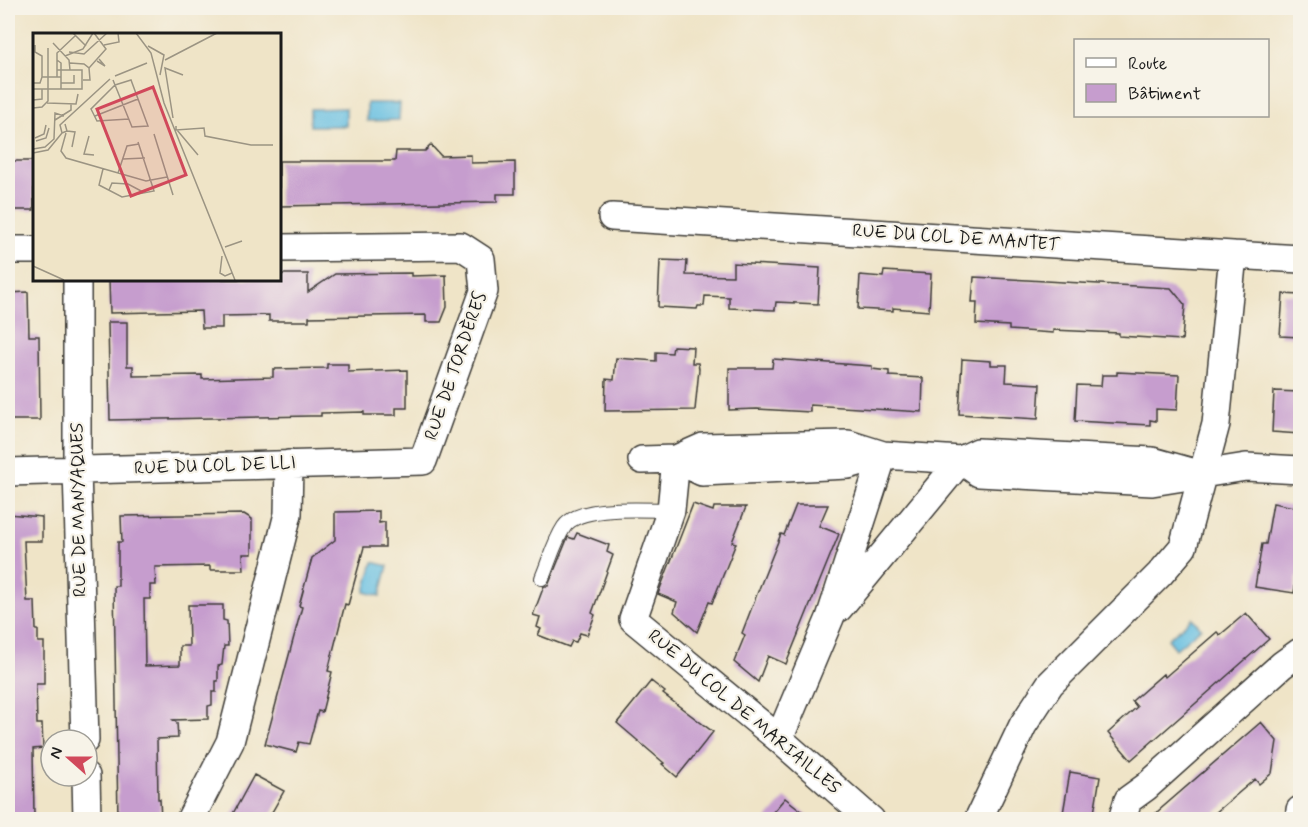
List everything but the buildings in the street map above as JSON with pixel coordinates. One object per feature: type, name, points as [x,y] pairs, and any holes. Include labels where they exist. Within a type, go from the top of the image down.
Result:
[{"type":"street","name":"RUE DU COL DE MANTET","points":[[612,217],[1300,259]]},
{"type":"street","name":"RUE DE TORDÈRES","points":[[280,248],[461,246],[481,259],[484,291],[423,461]]},
{"type":"street","points":[[8,250],[33,250]]},
{"type":"street","points":[[978,819],[1023,725],[1050,684],[1160,574],[1183,547],[1216,424],[1233,255]]},
{"type":"street","name":"RUE DE MANYAQUES","points":[[77,280],[77,470],[85,728]]},
{"type":"street","points":[[642,460],[676,459],[703,447],[848,444],[883,455],[961,460]]},
{"type":"street","points":[[830,618],[961,460],[978,452],[1152,461],[1202,475],[1246,467],[1300,470]]},
{"type":"street","points":[[779,739],[830,618],[883,455]]},
{"type":"street","name":"RUE DU COL DE MARIAILLES","points":[[676,459],[670,510],[633,619],[779,739],[871,819]]},
{"type":"street","name":"RUE DU COL DE LLI","points":[[8,472],[423,461]]},
{"type":"street","points":[[190,819],[230,742],[288,514],[289,464]]},
{"type":"street","points":[[1122,819],[1128,800],[1146,787],[1282,665],[1300,652]]},
{"type":"street","points":[[86,788],[87,819]]},
{"type":"street","points":[[1299,819],[1300,810]]},
{"type":"lane","points":[[542,578],[565,525],[586,513],[607,510],[670,510]]},
{"type":"water","points":[[367,103],[400,103],[399,120],[367,121]]},
{"type":"water","points":[[346,108],[346,126],[310,126],[310,109]]},
{"type":"water","points":[[373,562],[388,566],[380,596],[365,592]]},
{"type":"water","points":[[1192,618],[1201,628],[1176,649],[1168,639]]}]
